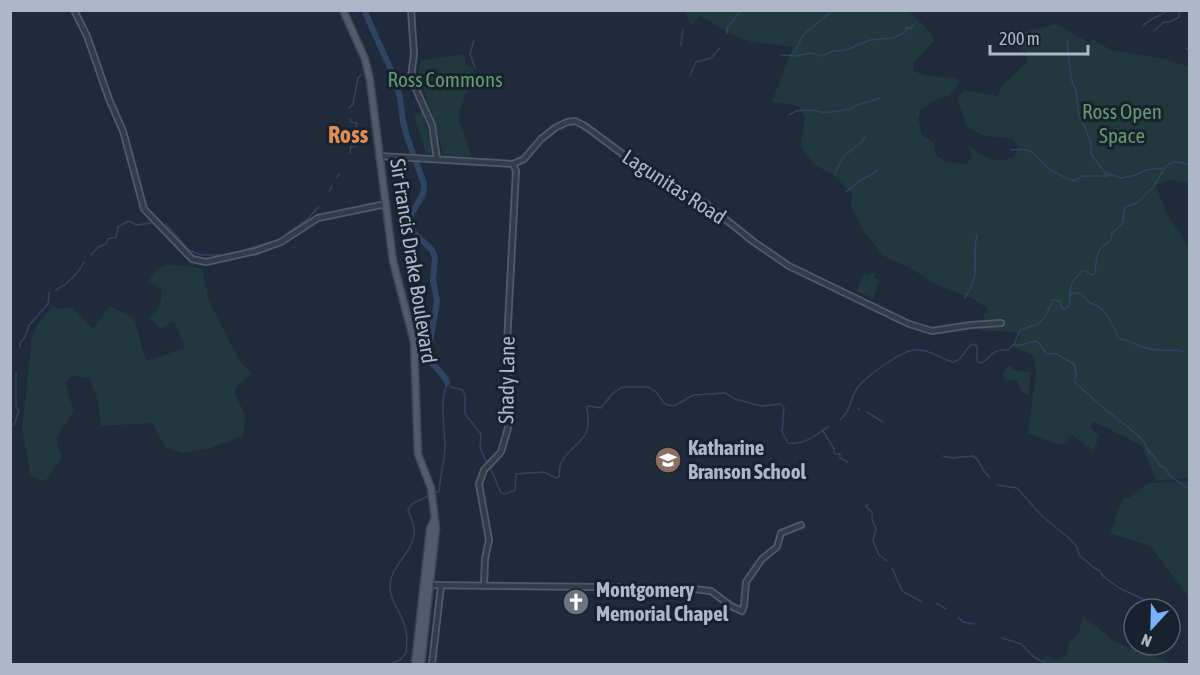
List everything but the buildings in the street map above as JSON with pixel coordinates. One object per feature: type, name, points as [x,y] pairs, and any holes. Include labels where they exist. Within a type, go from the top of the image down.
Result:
[{"type":"main road","name":"Sir Francis Drake Boulevard","points":[[344,10],[368,70],[393,261],[414,342],[418,454],[433,500],[434,519],[430,529],[421,664]]},
{"type":"main road","name":"Sir Francis Drake Boulevard","points":[[415,664],[427,585]]},
{"type":"street","points":[[74,10],[87,36],[123,131],[141,203],[144,209],[192,259],[206,262],[256,251],[281,242],[318,218],[386,204]]},
{"type":"street","points":[[411,10],[414,54],[411,78],[432,125],[437,159]]},
{"type":"street","name":"Lagunitas Road","points":[[513,164],[524,159],[541,139],[555,128],[567,122],[576,121],[636,164],[705,203],[780,260],[909,324],[932,331],[1001,323]]},
{"type":"street","points":[[379,156],[513,164]]},
{"type":"street","name":"Shady Lane","points":[[484,586],[485,559],[489,540],[479,484],[482,474],[504,446],[510,403],[507,343],[516,171],[513,164]]},
{"type":"street","points":[[427,585],[690,588],[711,591],[742,611],[746,582],[754,569],[764,556],[777,547],[781,533],[801,525]]},
{"type":"street","points":[[432,664],[441,586]]},
{"type":"green space","name":"Ross Open Space","points":[[905,10],[922,23],[935,40],[914,62],[913,70],[926,75],[957,79],[961,82],[948,96],[935,100],[921,109],[918,119],[922,135],[934,143],[936,155],[946,162],[966,164],[972,156],[967,144],[983,156],[993,160],[1014,157],[1018,146],[1012,139],[982,135],[967,126],[957,98],[965,90],[998,96],[1002,86],[1026,63],[1027,51],[1000,41],[1013,35],[1056,24],[1090,43],[1092,39],[1111,50],[1166,59],[1189,67],[1189,184],[1172,180],[1156,186],[1167,214],[1189,247],[1190,473],[1187,478],[1156,481],[1142,446],[1093,421],[1091,428],[1099,435],[1092,450],[1072,435],[1062,445],[1028,433],[1036,374],[1033,355],[1014,348],[1021,335],[979,330],[987,308],[971,298],[936,285],[912,269],[884,256],[862,230],[851,204],[852,193],[837,178],[814,164],[800,147],[805,119],[799,106],[772,102],[793,47],[752,42],[735,36],[700,16],[691,26],[685,11],[681,11]]},
{"type":"green space","name":"Ross Commons","points":[[464,54],[466,64],[474,69],[459,114],[471,155],[468,157],[443,154],[433,115],[419,77],[419,66],[423,60]]},
{"type":"green space","points":[[422,111],[432,147],[430,155],[426,153],[414,115]]},
{"type":"green space","points":[[167,264],[202,268],[209,301],[241,363],[251,372],[235,392],[245,417],[243,436],[211,448],[183,453],[165,447],[152,423],[101,426],[98,401],[88,378],[73,376],[65,383],[74,411],[57,436],[57,444],[62,457],[46,480],[39,480],[31,476],[22,430],[32,338],[37,325],[53,306],[59,309],[72,307],[93,329],[110,306],[134,318],[146,361],[185,348],[174,321],[161,329],[149,318],[159,305],[162,294],[161,289],[149,281],[157,269]]},
{"type":"green space","points":[[870,272],[875,274],[873,277],[880,280],[873,298],[856,291],[864,273],[868,275]]},
{"type":"green space","points":[[1011,366],[1013,370],[1031,372],[1029,395],[1020,390],[1018,380],[1005,380],[1003,374],[1007,367]]},
{"type":"green space","points":[[1190,481],[1189,597],[1150,546],[1110,533],[1123,498],[1129,498],[1148,483]]},
{"type":"green space","points":[[1083,616],[1115,642],[1122,645],[1122,657],[1155,657],[1174,664],[1043,664],[1043,658],[1049,656],[1056,661],[1067,654],[1069,643],[1079,632]]},
{"type":"waterway","points":[[364,10],[391,70],[400,97],[407,137],[424,184],[423,194],[411,215],[410,223],[413,232],[432,250],[435,257],[433,280],[437,301],[429,349],[431,362],[447,383]]},
{"type":"waterway","points":[[727,34],[728,27],[741,10]]},
{"type":"waterway","points":[[789,56],[795,52],[803,35],[833,10]]},
{"type":"waterway","points":[[1143,26],[1168,10]]},
{"type":"waterway","points":[[1154,31],[1164,22],[1170,22],[1179,17],[1180,10]]},
{"type":"waterway","points":[[781,55],[795,56],[811,53],[822,56],[834,51],[846,50],[870,40],[893,38],[905,32],[907,27],[910,29],[915,23]]},
{"type":"waterway","points":[[681,45],[683,29]]},
{"type":"waterway","points":[[474,40],[470,54],[475,68]]},
{"type":"waterway","points":[[1067,40],[1071,79],[1076,91],[1079,116],[1091,143],[1091,154],[1105,173],[1121,178],[1146,170],[1163,168]]},
{"type":"waterway","points":[[1186,49],[1190,47]]},
{"type":"waterway","points":[[690,76],[696,62],[711,58],[720,48]]},
{"type":"waterway","points":[[349,108],[353,104],[358,78],[361,75]]},
{"type":"waterway","points":[[789,115],[801,110],[830,112],[852,109],[854,106],[880,98]]},
{"type":"waterway","points":[[350,119],[351,122],[357,123],[356,128],[359,132],[352,140],[357,144],[355,147],[351,146],[350,153]]},
{"type":"waterway","points":[[835,173],[843,157],[863,141],[865,136]]},
{"type":"waterway","points":[[1011,150],[1029,151],[1051,170],[1075,181],[1082,176],[1108,176]]},
{"type":"waterway","points":[[840,420],[847,412],[857,388],[867,378],[901,355],[919,350],[953,362],[960,359],[973,344],[977,346],[977,361],[982,363],[996,352],[1008,350],[1015,343],[1020,330],[1038,324],[1045,317],[1053,300],[1060,301],[1062,308],[1065,309],[1069,306],[1071,287],[1077,276],[1082,271],[1087,271],[1091,275],[1095,273],[1098,254],[1102,247],[1110,241],[1112,233],[1122,224],[1125,207],[1138,202],[1152,188],[1162,171],[1170,163],[1190,166]]},
{"type":"waterway","points":[[846,192],[877,171]]},
{"type":"waterway","points":[[337,177],[340,174]]},
{"type":"waterway","points":[[329,192],[332,186]]},
{"type":"waterway","points":[[286,234],[307,220],[319,206]]},
{"type":"waterway","points":[[91,255],[98,247],[106,244],[108,239],[116,237],[118,227],[129,221],[137,225],[151,223]]},
{"type":"waterway","points":[[166,224],[189,250],[201,255],[219,255]]},
{"type":"waterway","points":[[964,298],[970,290],[975,274],[977,235]]},
{"type":"waterway","points":[[238,252],[274,241]]},
{"type":"waterway","points":[[56,290],[72,278],[84,262]]},
{"type":"waterway","points":[[20,347],[29,325],[48,304],[49,293]]},
{"type":"waterway","points":[[1069,295],[1081,294],[1101,309],[1110,320],[1118,338],[1150,349],[1185,352]]},
{"type":"waterway","points":[[1013,345],[1037,341],[1047,354],[1056,354],[1074,364],[1076,375],[1074,382],[1135,433],[1145,443],[1159,465],[1190,490]]},
{"type":"waterway","points":[[14,425],[19,410],[16,408],[16,372]]},
{"type":"waterway","points":[[435,493],[439,491],[444,454],[443,408],[447,383],[451,387],[463,390],[465,414],[481,434],[480,448],[487,463]]},
{"type":"waterway","points":[[490,467],[501,493],[505,494],[515,490],[516,474],[544,472],[556,478],[559,477],[561,463],[585,435],[588,406],[601,408],[612,394],[622,387],[648,387],[656,392],[664,403],[674,406],[693,395],[725,393],[735,399],[761,406],[780,404],[784,407],[782,432],[788,443],[805,441],[829,426]]},
{"type":"waterway","points":[[867,412],[883,422]]},
{"type":"waterway","points":[[823,431],[834,449],[834,454],[840,454],[840,458],[848,462]]},
{"type":"waterway","points":[[943,456],[952,458],[973,456],[990,477]]},
{"type":"waterway","points":[[997,485],[1017,488],[1042,516],[1071,540],[1077,547],[1079,555],[1119,588],[1139,597]]},
{"type":"waterway","points":[[390,664],[400,660],[406,653],[407,641],[405,625],[391,596],[391,579],[414,536],[414,526],[408,510],[412,504],[428,496]]},
{"type":"waterway","points":[[868,504],[866,507],[872,512],[876,529],[873,541],[879,555],[887,561]]},
{"type":"waterway","points":[[892,568],[902,591],[922,602]]},
{"type":"waterway","points":[[936,603],[946,609]]},
{"type":"waterway","points":[[958,617],[963,622],[974,624]]},
{"type":"waterway","points":[[1002,638],[1021,644],[1034,657],[1045,663]]},
{"type":"place","name":"Katharine Branson School","points":[[668,460]]},
{"type":"place","name":"Montgomery Memorial Chapel","points":[[576,602]]},
{"type":"district","name":"Ross","points":[[348,135]]}]
